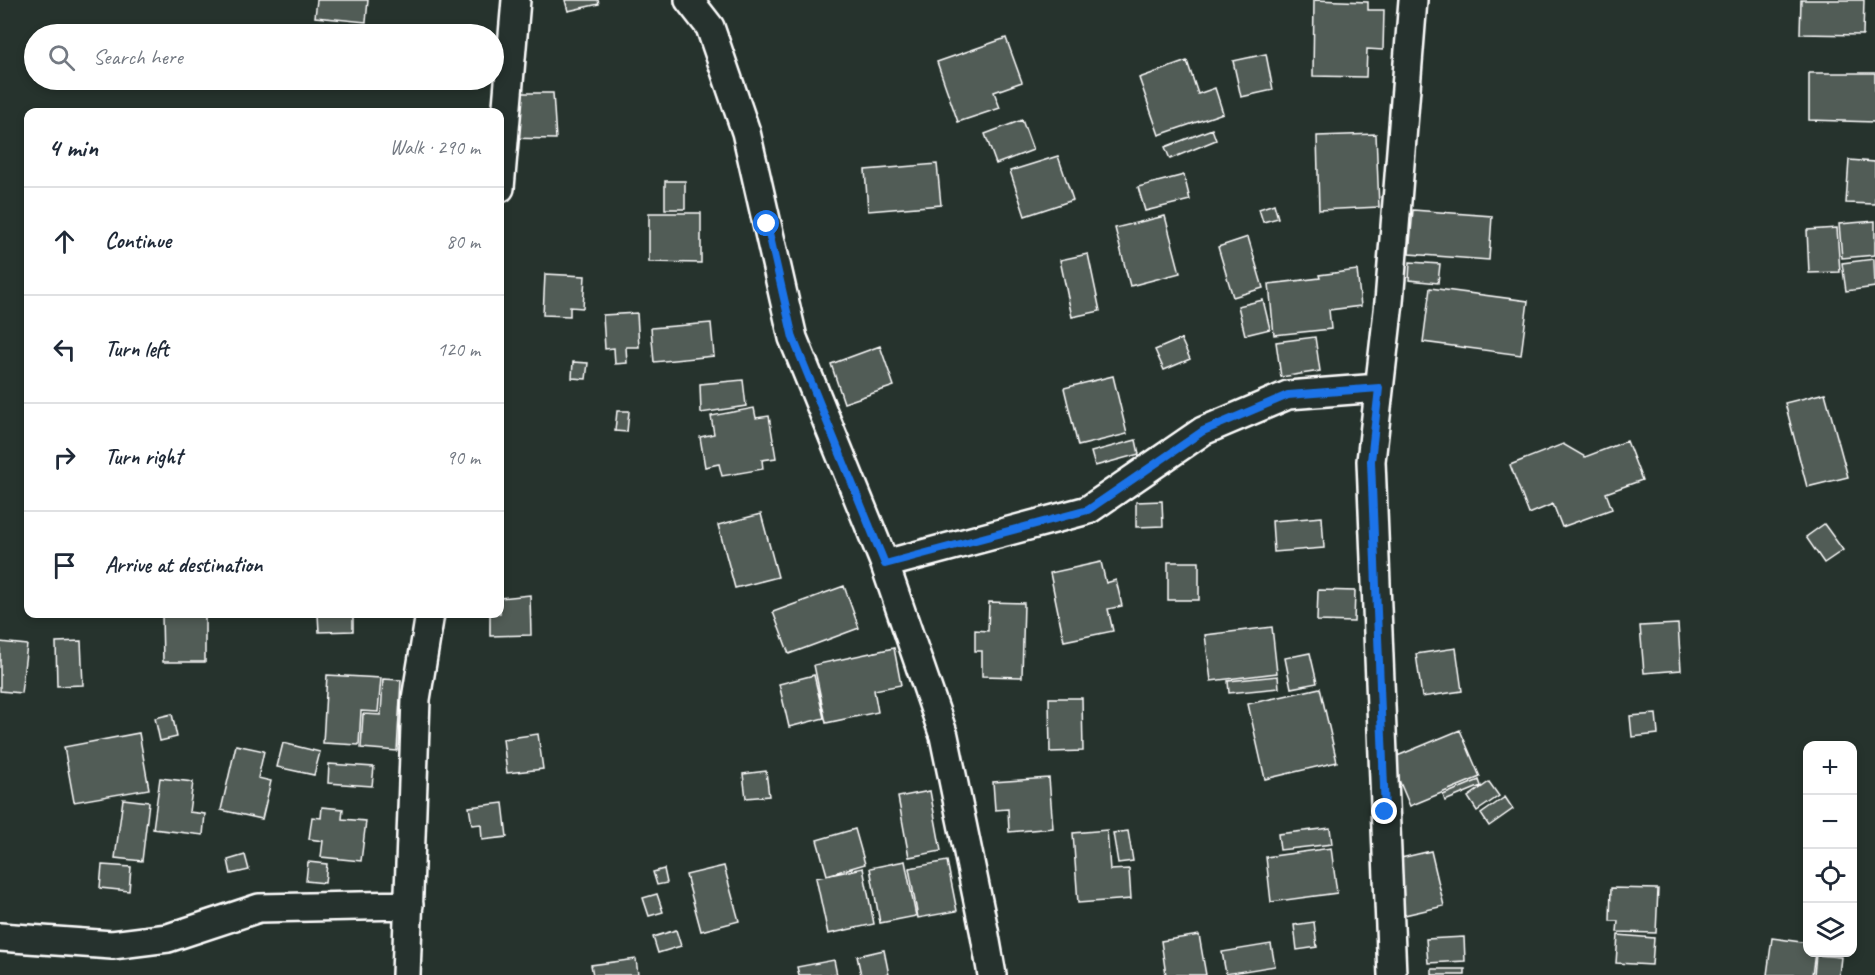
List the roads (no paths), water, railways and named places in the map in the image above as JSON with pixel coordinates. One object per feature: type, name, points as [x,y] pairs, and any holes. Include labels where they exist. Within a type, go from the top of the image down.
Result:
[{"type":"street","points":[[504,141],[516,0]]},
{"type":"street","points":[[689,0],[710,27],[746,132],[793,338],[885,564],[944,736],[992,975]]},
{"type":"street","points":[[1392,975],[1371,461],[1389,302],[1413,0]]},
{"type":"street","points":[[885,564],[1088,510],[1203,431],[1288,395],[1379,388]]},
{"type":"street","points":[[406,975],[416,699],[429,618]]},
{"type":"street","points":[[0,937],[112,945],[168,938],[259,908],[408,905]]}]
